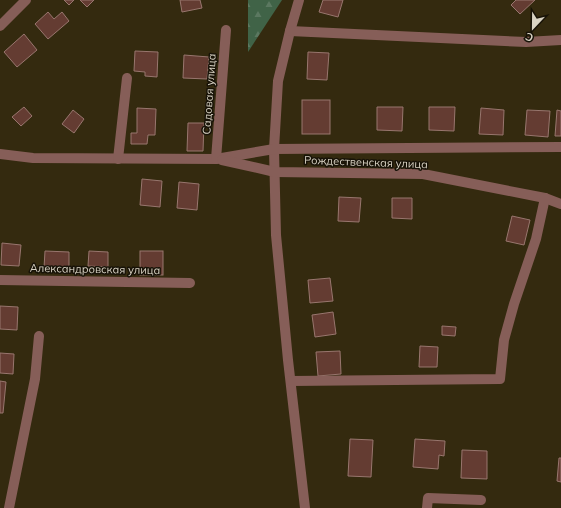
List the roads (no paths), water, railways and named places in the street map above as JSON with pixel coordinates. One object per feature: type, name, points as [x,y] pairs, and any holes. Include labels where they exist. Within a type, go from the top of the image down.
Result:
[{"type":"street","points":[[0,26],[26,0]]},
{"type":"street","points":[[299,0],[278,81],[274,149],[276,235],[305,508]]},
{"type":"street","name":"Садовая улица","points":[[216,159],[226,30]]},
{"type":"street","points":[[290,31],[526,42],[561,40]]},
{"type":"street","points":[[118,159],[127,78]]},
{"type":"street","name":"Рождественская улица","points":[[0,154],[33,158],[216,159],[274,149],[561,147]]},
{"type":"street","name":"Рождественская улица","points":[[216,159],[275,172],[423,174],[545,198],[561,204]]},
{"type":"street","points":[[291,381],[500,379],[504,340],[514,304],[536,239],[545,198]]},
{"type":"street","name":"Александровская улица","points":[[0,280],[190,283]]},
{"type":"street","points":[[9,508],[35,379],[39,336]]},
{"type":"street","points":[[427,508],[428,498],[481,500]]}]
